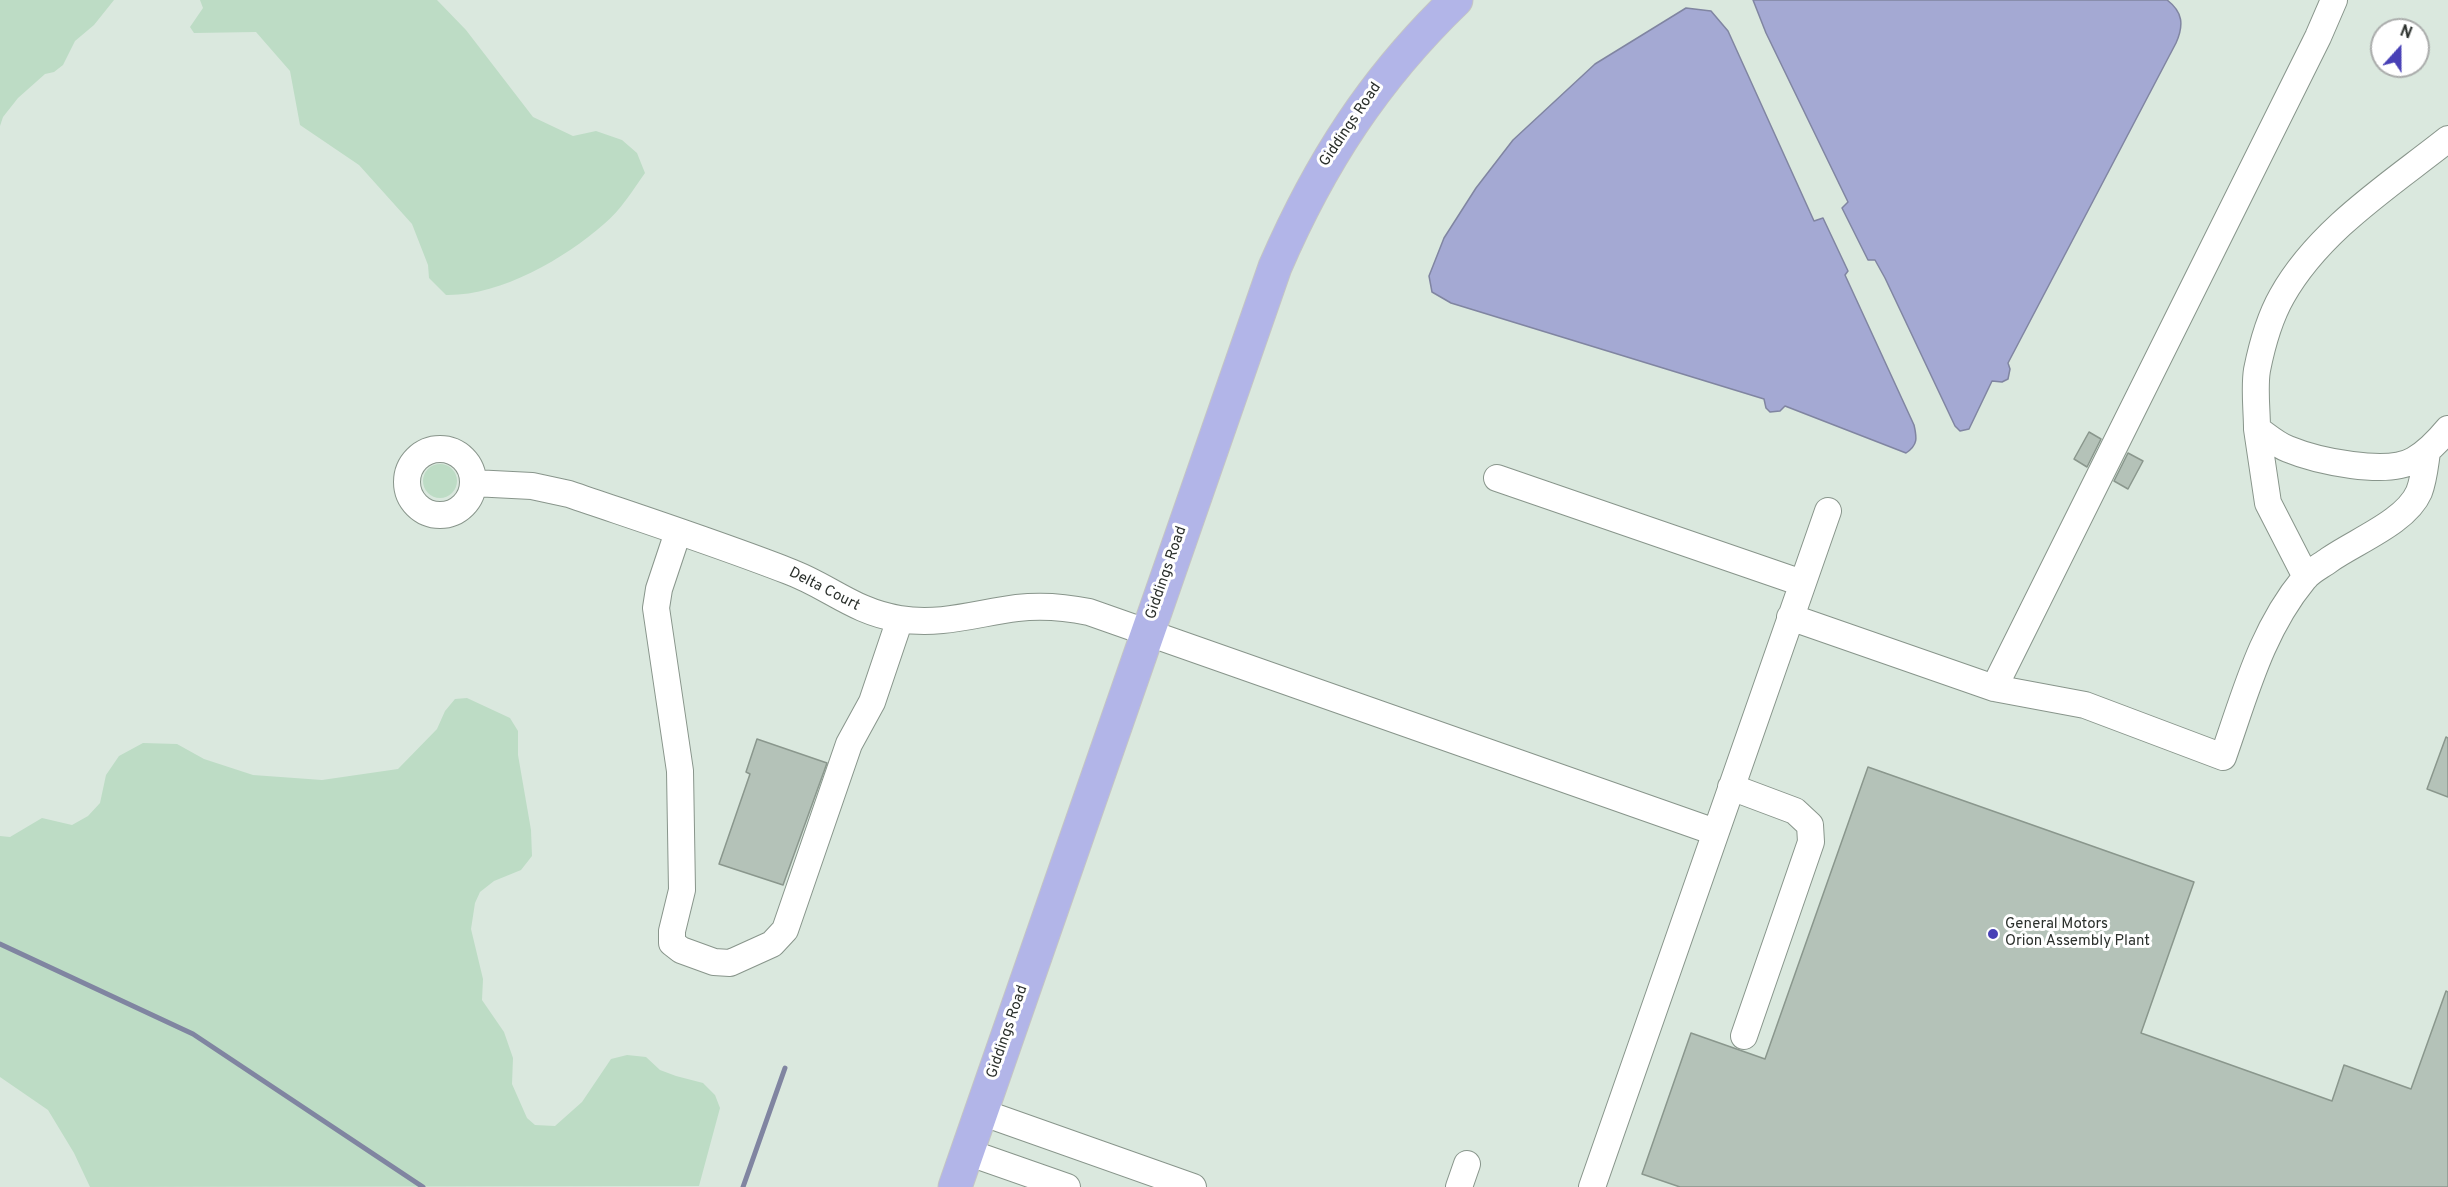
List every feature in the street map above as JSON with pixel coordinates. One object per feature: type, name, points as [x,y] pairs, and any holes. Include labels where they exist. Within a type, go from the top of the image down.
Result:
[{"type":"main road","name":"Giddings Road","points":[[955,1187],[1275,267],[1302,207],[1330,154],[1369,97],[1406,51],[1456,0]]},
{"type":"street","points":[[1994,688],[2313,47],[2334,0]]},
{"type":"street","points":[[2306,577],[2268,503],[2257,429],[2257,372],[2267,331],[2281,296],[2327,238],[2448,140]]},
{"type":"street","points":[[2257,429],[2285,449],[2348,465],[2376,467],[2412,462],[2434,446],[2448,429]]},
{"type":"street","points":[[1791,617],[1994,688],[2085,705],[2223,757],[2261,647],[2279,611],[2306,577],[2345,549],[2403,514],[2418,494],[2425,473],[2427,452]]},
{"type":"street","points":[[1497,478],[1802,583]]},
{"type":"street","name":"Delta Court","points":[[473,483],[510,483],[551,489],[790,571],[851,605],[900,619],[952,620],[1017,608],[1051,606],[1089,612],[1715,832]]},
{"type":"street","points":[[1592,1187],[1828,511]]},
{"type":"street","points":[[678,532],[659,589],[656,608],[679,760],[682,890],[671,937],[675,947],[681,951],[714,962],[730,963],[772,944],[785,930],[849,744],[873,702],[900,619]]},
{"type":"street","points":[[1731,787],[1795,811],[1810,825],[1811,842],[1744,1036]]},
{"type":"street","points":[[981,1112],[1193,1187]]},
{"type":"street","points":[[967,1152],[1067,1187]]},
{"type":"green space","points":[[0,0],[114,0],[94,25],[75,41],[63,65],[54,72],[45,74],[18,98],[3,117],[0,126]]},
{"type":"green space","points":[[200,0],[437,0],[466,30],[533,117],[573,136],[596,131],[622,140],[637,153],[645,173],[610,219],[551,262],[509,282],[488,289],[467,294],[446,295],[429,278],[428,265],[412,224],[359,165],[300,125],[290,71],[256,32],[194,33],[190,27],[203,8]]},
{"type":"green space","points":[[440,464],[452,469],[457,481],[452,493],[440,498],[428,493],[423,481],[428,469]]},
{"type":"green space","points":[[467,698],[510,718],[518,731],[518,755],[531,830],[532,856],[521,870],[494,881],[480,892],[475,903],[471,929],[483,979],[482,1000],[504,1032],[513,1058],[512,1084],[527,1118],[535,1125],[555,1126],[582,1102],[611,1059],[627,1055],[646,1057],[660,1070],[703,1083],[715,1095],[720,1108],[699,1186],[90,1187],[74,1153],[48,1110],[0,1077],[0,836],[10,837],[42,818],[72,825],[88,816],[100,803],[106,775],[119,756],[143,743],[177,744],[204,759],[253,775],[322,780],[398,769],[437,729],[445,711],[455,699]]},
{"type":"water","points":[[1753,0],[2167,0],[2179,14],[2181,25],[2176,43],[2008,363],[2010,369],[2008,379],[2002,382],[1992,381],[1969,429],[1960,431],[1955,426],[1885,278],[1875,260],[1868,260],[1842,208],[1848,202],[1766,33]]},
{"type":"water","points":[[1686,8],[1711,11],[1728,31],[1814,221],[1823,218],[1848,271],[1845,275],[1914,425],[1916,441],[1906,453],[1785,406],[1780,411],[1770,412],[1766,408],[1764,399],[1451,303],[1432,292],[1429,276],[1444,238],[1476,188],[1513,140],[1595,64]]},
{"type":"building","points":[[2089,432],[2101,439],[2087,467],[2074,459]]},
{"type":"building","points":[[2128,453],[2143,461],[2128,489],[2114,481]]},
{"type":"building","points":[[2446,737],[2448,738],[2448,797],[2427,789]]},
{"type":"building","points":[[757,739],[827,763],[783,885],[719,864],[750,774],[746,772]]},
{"type":"building","name":"General Motors Orion Assembly Plant","points":[[1868,767],[2194,882],[2141,1033],[2332,1101],[2344,1065],[2411,1089],[2446,991],[2448,992],[2448,1187],[1680,1187],[1642,1174],[1691,1033],[1765,1059]]},
{"type":"waterway","points":[[0,944],[193,1034],[423,1187]]},
{"type":"waterway","points":[[743,1187],[785,1068]]},
{"type":"place","name":"General Motors Orion Assembly Plant","points":[[1993,934]]}]
